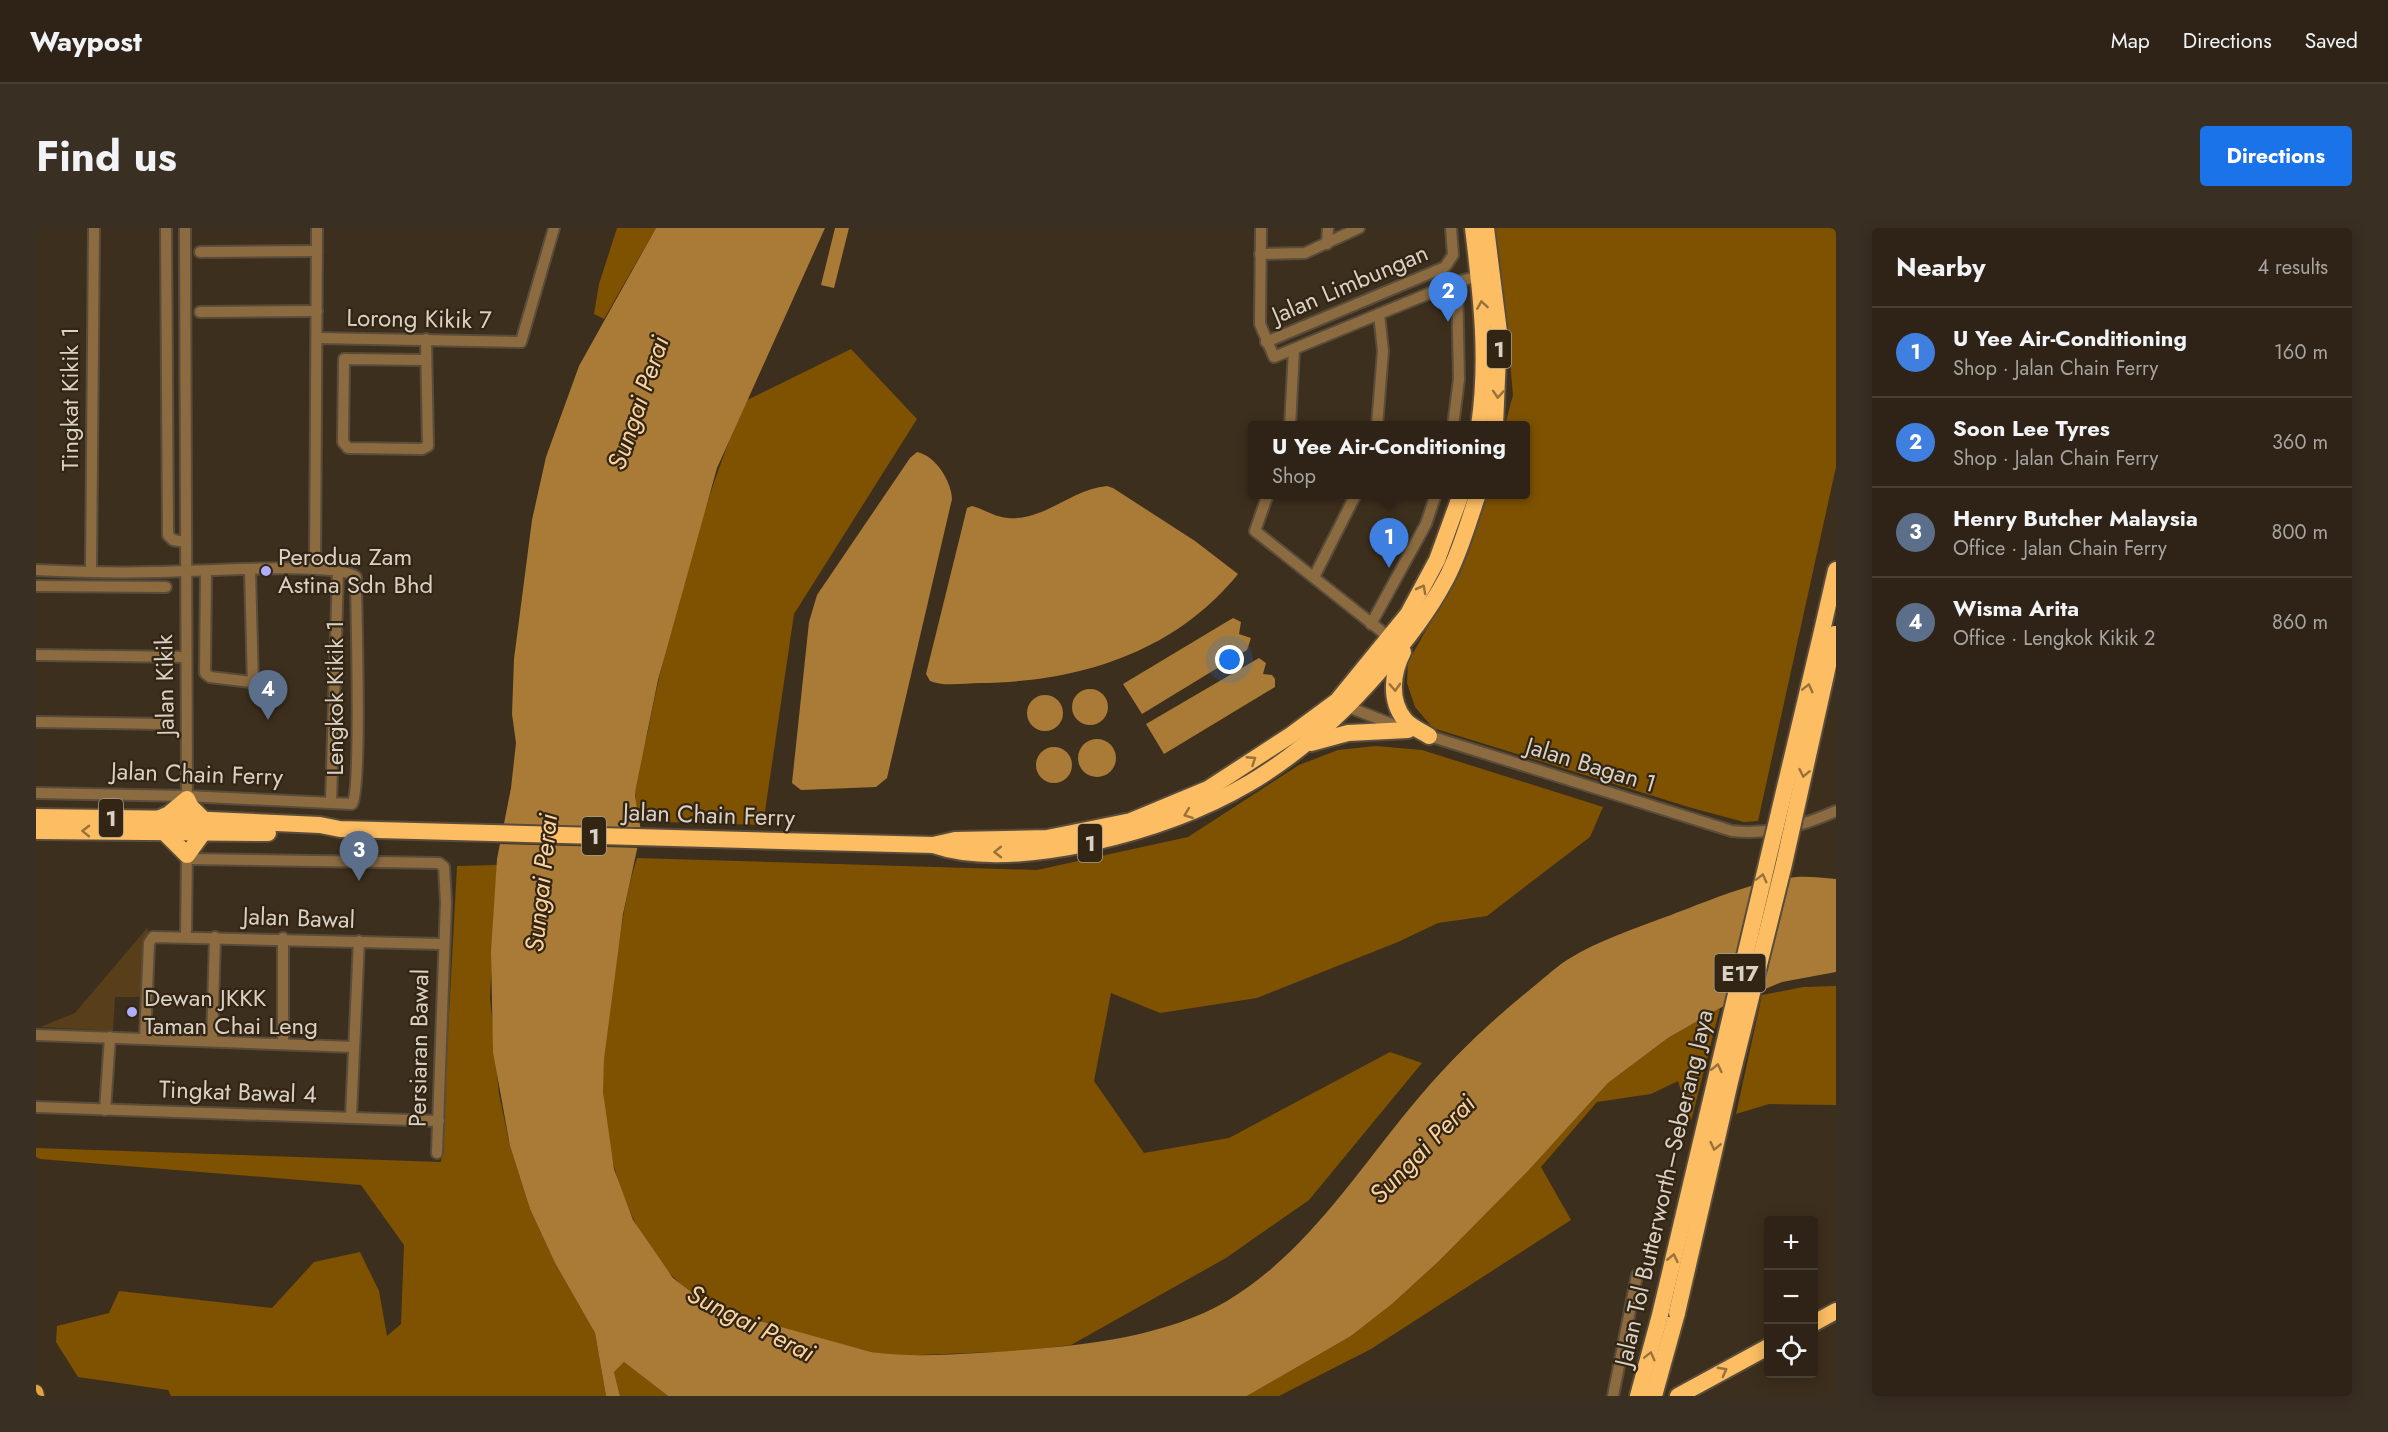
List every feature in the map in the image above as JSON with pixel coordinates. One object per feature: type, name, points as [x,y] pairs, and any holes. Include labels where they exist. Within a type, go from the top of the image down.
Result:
[{"type":"highway","name":"1","points":[[1480,235],[1485,275],[1499,333],[1495,421]]},
{"type":"highway","name":"1","points":[[1480,421],[1485,377],[1485,275]]},
{"type":"highway","name":"Jalan Chain Ferry","points":[[36,817],[322,834],[340,829],[933,845],[955,840],[1047,838],[1131,821],[1208,789],[1342,705],[1408,614],[1430,575],[1459,499]]},
{"type":"highway","name":"Jalan Chain Ferry","points":[[933,845],[956,853],[1053,851],[1140,832],[1210,806],[1272,771],[1307,744],[1413,633],[1447,578],[1477,499]]},
{"type":"highway","name":"Jalan Tol Butterworth–Seberang Jaya","points":[[1654,1396],[1677,1313],[1730,1082],[1784,864],[1831,632],[1836,570]]},
{"type":"highway","name":"Jalan Tol Butterworth–Seberang Jaya","points":[[1638,1396],[1831,632]]},
{"type":"highway","points":[[1413,633],[1396,664],[1395,699],[1406,722],[1429,736]]},
{"type":"highway","points":[[1307,744],[1348,733],[1408,730]]},
{"type":"highway","points":[[187,797],[195,826],[187,857],[162,825],[169,814],[187,797]]},
{"type":"highway","name":"Jalan Chain Ferry","points":[[36,831],[162,825]]},
{"type":"highway","points":[[1818,1321],[1836,1311]]},
{"type":"highway","points":[[1678,1396],[1764,1349]]},
{"type":"street","name":"Tingkat Kikik 1","points":[[91,570],[93,228]]},
{"type":"street","points":[[166,228],[168,535],[173,540],[185,542]]},
{"type":"street","name":"Jalan Kikik","points":[[185,228],[184,571],[187,797]]},
{"type":"street","points":[[315,569],[317,228]]},
{"type":"street","name":"Lorong Kikik 7","points":[[317,338],[520,342],[554,228]]},
{"type":"street","points":[[1261,228],[1260,324],[1266,342]]},
{"type":"street","points":[[1327,244],[1328,228]]},
{"type":"street","points":[[1260,254],[1296,255],[1327,244],[1359,228]]},
{"type":"street","name":"Jalan Limbungan","points":[[1451,228],[1453,255],[1445,267],[1266,342],[1274,357],[1457,282],[1485,275]]},
{"type":"street","points":[[200,252],[317,251]]},
{"type":"street","points":[[1455,421],[1459,379],[1457,282]]},
{"type":"street","points":[[1386,291],[1393,308]]},
{"type":"street","points":[[200,312],[317,311]]},
{"type":"street","points":[[1377,421],[1383,351],[1380,314]]},
{"type":"street","points":[[426,339],[428,446],[422,449],[348,448],[343,442],[344,359],[426,360]]},
{"type":"street","points":[[1290,421],[1294,349]]},
{"type":"street","points":[[167,374],[185,374]]},
{"type":"street","points":[[1267,499],[1255,531],[1390,638]]},
{"type":"street","points":[[1314,577],[1354,499]]},
{"type":"street","points":[[1371,624],[1426,524],[1435,499]]},
{"type":"street","points":[[36,570],[156,572],[315,569],[338,571]]},
{"type":"street","name":"Jalan Kikik","points":[[206,571],[205,673],[210,678],[252,684],[250,570]]},
{"type":"street","name":"Lengkok Kikik 1","points":[[331,802],[338,571],[350,573],[356,577],[355,801]]},
{"type":"street","points":[[36,586],[161,587],[156,572]]},
{"type":"street","points":[[36,655],[185,657]]},
{"type":"street","name":"Jalan Bagan 1","points":[[1342,705],[1408,730],[1732,831],[1760,832],[1800,826],[1836,810]]},
{"type":"street","points":[[36,722],[167,724]]},
{"type":"street","name":"Jalan Chain Ferry","points":[[36,794],[352,804],[355,801]]},
{"type":"street","points":[[186,936],[187,857],[439,863],[446,871],[443,944]]},
{"type":"street","name":"Jalan Bawal","points":[[145,1039],[149,943],[153,937],[283,938],[443,944]]},
{"type":"street","points":[[212,1041],[215,937]]},
{"type":"street","points":[[283,938],[283,1044]]},
{"type":"street","points":[[351,1116],[359,941]]},
{"type":"street","name":"Persiaran Bawal","points":[[437,1153],[443,944]]},
{"type":"street","points":[[37,1035],[354,1047]]},
{"type":"street","points":[[105,1110],[110,1037]]},
{"type":"street","name":"Tingkat Bawal 4","points":[[36,1107],[351,1116],[439,1121]]},
{"type":"street","points":[[1613,1396],[1637,1275]]},
{"type":"shaded area","points":[[617,228],[656,228],[604,319],[594,314],[599,284]]},
{"type":"shaded area","points":[[1492,228],[1836,228],[1836,467],[1758,821],[1744,822],[1692,808],[1433,728],[1415,707],[1407,683],[1408,662],[1450,588],[1481,499],[1530,499],[1530,421],[1506,421],[1513,395],[1508,339]]},
{"type":"shaded area","points":[[851,349],[917,419],[794,614],[763,825],[664,822],[666,812],[637,808],[636,781],[676,608],[700,524],[745,401]]},
{"type":"shaded area","points":[[1376,746],[1422,750],[1603,807],[1590,837],[1487,916],[1438,923],[1398,942],[1257,998],[1160,1013],[1111,993],[1094,1081],[1144,1153],[1229,1138],[1390,1052],[1422,1063],[1309,1200],[1226,1258],[1071,1345],[1021,1351],[895,1356],[871,1352],[731,1315],[701,1299],[675,1278],[653,1253],[622,1191],[612,1158],[603,1091],[610,999],[629,886],[637,858],[1037,870],[1188,837],[1299,765],[1338,750]]},
{"type":"shaded area","points":[[497,865],[490,997],[499,1094],[510,1146],[530,1209],[555,1263],[595,1333],[606,1396],[171,1396],[168,1390],[78,1377],[56,1342],[57,1326],[109,1313],[119,1291],[272,1308],[314,1262],[360,1252],[379,1291],[387,1336],[401,1324],[404,1245],[361,1185],[40,1159],[36,1157],[36,1148],[441,1162],[457,866]]},
{"type":"shaded area","points":[[148,927],[141,997],[115,997],[113,1031],[40,1027],[75,1013]]},
{"type":"shaded area","points":[[1836,986],[1836,1105],[1769,1104],[1736,1114],[1762,995],[1803,987]]},
{"type":"shaded area","points":[[1720,1008],[1691,1121],[1678,1081],[1651,1094],[1597,1102],[1541,1167],[1571,1220],[1371,1349],[1279,1396],[1247,1396],[1351,1336],[1392,1304],[1438,1262],[1529,1170],[1608,1083],[1668,1038]]},
{"type":"shaded area","points":[[624,1362],[668,1396],[620,1396],[614,1372]]},
{"type":"water","name":"Sungai Perai","points":[[656,228],[825,228],[717,468],[658,680],[636,787],[635,796],[641,831],[623,914],[604,1059],[603,1092],[614,1169],[633,1220],[673,1278],[712,1308],[871,1352],[898,1355],[965,1354],[1041,1349],[1106,1340],[1170,1326],[1227,1301],[1281,1261],[1327,1212],[1423,1092],[1451,1062],[1511,1005],[1557,967],[1579,953],[1605,940],[1749,887],[1781,879],[1816,877],[1836,879],[1836,972],[1782,982],[1720,1008],[1668,1038],[1608,1083],[1529,1170],[1438,1262],[1392,1304],[1351,1336],[1247,1396],[668,1396],[624,1362],[614,1372],[620,1396],[606,1396],[595,1333],[555,1263],[530,1209],[510,1146],[493,1052],[491,951],[497,859],[511,788],[516,743],[512,714],[514,659],[532,520],[546,457],[579,366]]},
{"type":"water","points":[[835,228],[849,228],[834,288],[821,285]]},
{"type":"water","points":[[917,452],[930,458],[941,470],[949,485],[952,499],[887,778],[876,787],[801,790],[792,783],[809,622],[817,595],[910,458]]},
{"type":"water","points":[[1107,486],[1195,541],[1238,574],[1213,601],[1184,624],[1154,643],[1122,658],[1053,677],[948,684],[930,681],[926,674],[967,508],[972,506],[994,515],[1021,518],[1034,515],[1094,488]]},
{"type":"water","points":[[1233,618],[1241,622],[1239,634],[1251,638],[1247,650],[1142,714],[1123,684]]},
{"type":"water","points":[[1259,658],[1266,663],[1263,674],[1272,675],[1275,679],[1275,687],[1164,754],[1146,724]]},
{"type":"water","points":[[1090,689],[1103,694],[1108,707],[1103,720],[1090,725],[1077,720],[1072,707],[1077,694]]},
{"type":"water","points":[[1045,695],[1058,700],[1063,713],[1058,726],[1045,731],[1032,726],[1027,713],[1032,700]]},
{"type":"water","points":[[1097,739],[1110,745],[1116,758],[1110,771],[1097,777],[1084,771],[1078,758],[1084,745]]},
{"type":"water","points":[[1054,747],[1067,752],[1072,765],[1067,778],[1054,783],[1041,778],[1036,765],[1041,752]]},
{"type":"pier","points":[[501,824],[644,828],[644,831],[642,848],[497,844]]},
{"type":"place","name":"Soon Lee Tyres","points":[[1448,322]]},
{"type":"place","name":"U Yee Air-Conditioning","points":[[1389,568]]},
{"type":"place","name":"Perodua Zam Astina Sdn Bhd","points":[[266,571]]},
{"type":"place","name":"Wisma Arita","points":[[268,720]]},
{"type":"place","name":"Henry Butcher Malaysia","points":[[359,881]]},
{"type":"place","name":"Dewan JKKK Taman Chai Leng","points":[[132,1012]]}]
